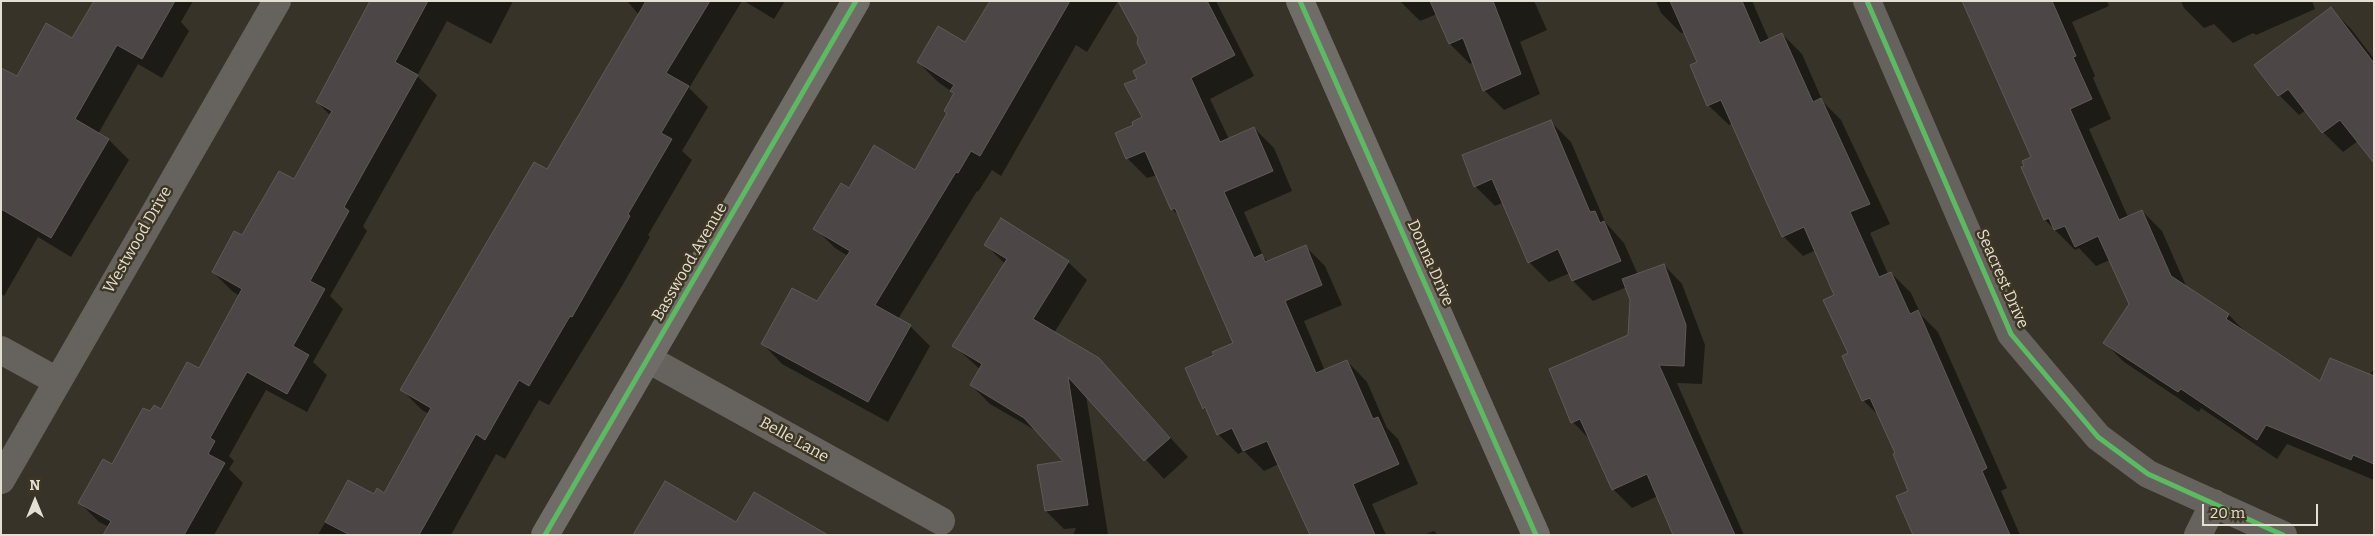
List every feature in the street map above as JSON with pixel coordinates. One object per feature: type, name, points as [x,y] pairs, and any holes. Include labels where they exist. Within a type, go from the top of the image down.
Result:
[{"type":"street","name":"Westwood Drive","points":[[1,480],[277,1]]},
{"type":"street","name":"Basswood Avenue","points":[[545,535],[856,1]]},
{"type":"street","name":"Donna Drive","points":[[1300,1],[1536,535]]},
{"type":"street","name":"Seacrest Drive","points":[[1867,1],[2011,334],[2098,437],[2148,474],[2283,535]]},
{"type":"street","points":[[1,350],[57,380]]},
{"type":"street","name":"Belle Lane","points":[[648,359],[941,521]]},
{"type":"street","points":[[2198,535],[2214,504]]},
{"type":"building","points":[[94,1],[175,1],[142,59],[117,45],[75,119],[109,139],[51,238],[1,209],[1,68],[17,76],[46,23],[72,38]]},
{"type":"building","points":[[370,1],[428,1],[395,62],[418,75],[344,207],[349,211],[310,281],[325,289],[293,346],[309,355],[287,394],[247,372],[210,438],[215,441],[208,454],[225,463],[184,535],[103,535],[111,521],[78,503],[103,459],[112,464],[143,408],[150,411],[154,405],[161,409],[187,362],[199,368],[242,289],[212,272],[234,231],[242,235],[279,171],[294,179],[332,111],[316,102]]},
{"type":"building","points":[[646,1],[710,1],[666,73],[689,86],[661,133],[672,139],[628,214],[630,216],[572,317],[570,316],[529,386],[519,380],[485,440],[476,434],[419,535],[350,535],[325,522],[348,480],[374,494],[377,488],[384,493],[431,408],[400,390],[534,162],[547,169]]},
{"type":"building","points":[[990,1],[1070,1],[980,156],[971,151],[958,173],[956,172],[875,305],[911,325],[868,402],[761,344],[792,288],[817,301],[850,251],[813,229],[841,183],[849,188],[874,145],[915,170],[947,113],[944,111],[954,93],[950,91],[954,85],[917,62],[938,26],[965,42]]},
{"type":"building","points":[[1118,1],[1207,1],[1235,55],[1191,78],[1220,142],[1254,127],[1273,171],[1224,192],[1254,258],[1262,254],[1265,262],[1306,245],[1322,285],[1285,301],[1316,373],[1347,360],[1373,419],[1378,417],[1399,464],[1353,484],[1375,535],[1310,535],[1267,441],[1243,451],[1232,428],[1217,435],[1205,407],[1203,409],[1185,368],[1214,355],[1212,352],[1233,343],[1175,208],[1171,210],[1145,151],[1126,159],[1115,133],[1133,125],[1132,122],[1142,117],[1124,84],[1137,79],[1133,71],[1147,63],[1137,43],[1138,38]]},
{"type":"building","points":[[1430,1],[1493,1],[1521,74],[1483,91],[1463,38],[1449,44]]},
{"type":"building","points":[[1670,1],[1742,1],[1760,43],[1782,33],[1813,102],[1821,98],[1870,204],[1850,212],[1879,277],[1891,272],[1910,314],[1918,310],[1987,468],[1982,471],[2010,535],[1913,535],[1896,496],[1908,491],[1893,454],[1895,453],[1870,398],[1862,401],[1842,356],[1848,353],[1823,300],[1834,295],[1804,227],[1782,237],[1721,100],[1707,106],[1690,65],[1697,62]]},
{"type":"building","points":[[1962,1],[2052,1],[2076,56],[2073,57],[2092,99],[2070,109],[2119,220],[2142,210],[2171,276],[2229,314],[2226,319],[2320,381],[2330,358],[2374,376],[2374,464],[2353,455],[2351,460],[2266,425],[2257,440],[2181,389],[2178,392],[2103,343],[2129,304],[2098,236],[2075,247],[2065,226],[2054,230],[2049,218],[2044,220],[2021,167],[2024,166],[2022,161],[2031,157]]},
{"type":"building","points":[[2331,7],[2374,63],[2374,163],[2340,120],[2322,133],[2288,89],[2278,96],[2254,65]]},
{"type":"building","points":[[1551,120],[1590,212],[1595,211],[1600,223],[1604,221],[1621,261],[1572,281],[1558,249],[1528,263],[1492,179],[1474,187],[1462,155]]},
{"type":"building","points":[[1001,218],[1069,261],[1033,319],[1099,358],[1170,438],[1144,461],[1068,377],[1088,505],[1045,511],[1037,465],[1063,461],[1024,418],[970,385],[982,364],[952,346],[1007,259],[984,245]]},
{"type":"building","points":[[1664,264],[1686,325],[1684,366],[1659,365],[1735,535],[1673,535],[1647,474],[1612,490],[1580,419],[1571,423],[1549,369],[1628,335],[1630,300],[1622,279]]},
{"type":"building","points":[[665,481],[736,522],[754,492],[828,535],[633,535]]},
{"type":"cycle path","points":[[545,535],[856,1]]},
{"type":"cycle path","points":[[1300,1],[1536,535]]},
{"type":"cycle path","points":[[1867,1],[2011,334],[2098,437],[2148,474],[2283,535]]}]
